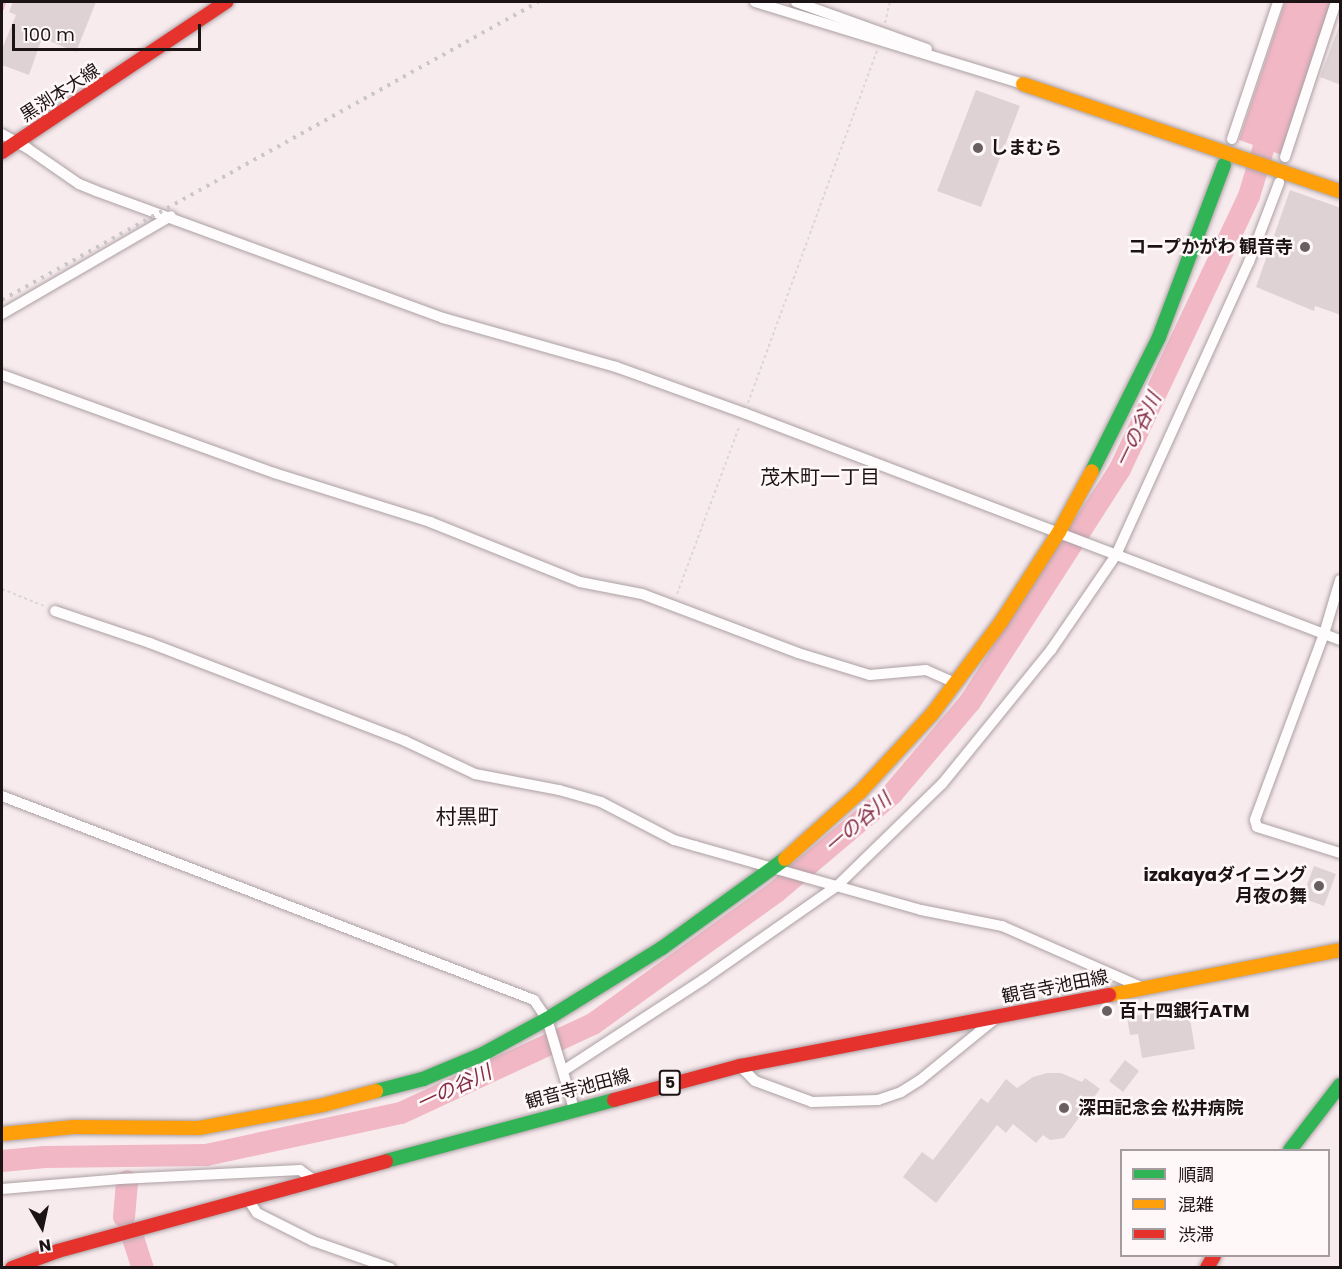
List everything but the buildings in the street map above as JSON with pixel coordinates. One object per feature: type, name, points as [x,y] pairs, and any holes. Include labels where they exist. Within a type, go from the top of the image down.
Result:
[{"type":"street","name":"黒渕本大線","points":[[2,153],[226,2]]},
{"type":"street","points":[[755,2],[881,36]]},
{"type":"street","points":[[796,2],[881,36],[1023,84],[1227,160],[1280,177],[1341,191]]},
{"type":"street","points":[[1232,139],[1278,2]]},
{"type":"street","points":[[1286,157],[1336,2]]},
{"type":"street","points":[[2,134],[79,184],[443,318],[616,367],[744,413],[1341,640]]},
{"type":"street","points":[[2,1134],[74,1127],[198,1128],[323,1105],[423,1079],[483,1054],[547,1019],[663,948],[776,867],[860,792],[932,714],[1001,622],[1059,532],[1080,496],[1159,338],[1227,160]]},
{"type":"street","points":[[563,1071],[704,979],[838,885],[942,784],[1051,650],[1116,555],[1249,262],[1280,177]]},
{"type":"street","points":[[2,314],[171,216]]},
{"type":"street","points":[[2,375],[274,472],[430,522],[580,582],[642,594],[798,653],[870,675],[926,670],[956,682]]},
{"type":"street","points":[[1341,580],[1324,634],[1255,820],[1257,826],[1341,854]]},
{"type":"street","points":[[55,611],[150,643],[405,741],[475,774],[560,790],[601,802],[674,840],[776,867],[921,910],[1002,926],[1143,988]]},
{"type":"street","points":[[2,796],[534,1000],[547,1019],[574,1108]]},
{"type":"street","name":"観音寺池田線","points":[[12,1268],[58,1251],[247,1198],[574,1108],[740,1066],[1341,950]]},
{"type":"street","points":[[740,1066],[755,1081],[812,1102],[878,1100],[901,1092],[920,1080],[997,1017]]},
{"type":"street","points":[[1291,1149],[1341,1085]]},
{"type":"street","points":[[2,1189],[120,1179],[300,1170],[314,1180]]},
{"type":"street","points":[[247,1198],[256,1213],[313,1240],[390,1268]]},
{"type":"path","points":[[673,605],[881,36],[890,2]]},
{"type":"path","points":[[2,589],[55,611]]},
{"type":"shaded area","points":[[1285,2],[1333,2],[1282,155],[1239,140]]},
{"type":"waterway","points":[[2,9],[4,2]]},
{"type":"waterway","name":"一の谷川","points":[[2,1161],[45,1157],[206,1155],[401,1113],[593,1024],[776,892],[892,794],[970,702],[1120,469],[1249,196],[1272,120]]},
{"type":"waterway","points":[[124,1217],[127,1181]]},
{"type":"waterway","points":[[133,1238],[143,1268]]},
{"type":"railway","points":[[2,300],[538,2]]},
{"type":"traffic: fast","points":[[1092,471],[1159,337],[1224,165]]},
{"type":"traffic: fast","points":[[376,1091],[423,1079],[483,1054],[547,1019],[662,948],[785,859]]},
{"type":"traffic: fast","points":[[1291,1149],[1340,1085]]},
{"type":"traffic: fast","points":[[386,1161],[614,1100]]},
{"type":"traffic: slow","points":[[1023,84],[1340,191]]},
{"type":"traffic: slow","points":[[785,859],[860,792],[932,714],[1001,622],[1059,532],[1092,471]]},
{"type":"traffic: slow","points":[[1109,995],[1340,950]]},
{"type":"traffic: slow","points":[[2,1134],[74,1127],[199,1128],[323,1105],[376,1091]]},
{"type":"traffic: jam","points":[[2,152],[226,2]]},
{"type":"traffic: jam","points":[[614,1100],[740,1066],[1109,995]]},
{"type":"traffic: jam","points":[[12,1268],[58,1251],[386,1161]]},
{"type":"traffic: jam","points":[[1207,1268],[1213,1257]]},
{"type":"place","name":"しまむら","points":[[978,148]]},
{"type":"place","name":"コープかがわ 観音寺","points":[[1305,247]]},
{"type":"place","name":"izakayaダイニング 月夜の舞","points":[[1319,886]]},
{"type":"place","name":"百十四銀行ATM","points":[[1107,1011]]},
{"type":"place","name":"深田記念会 松井病院","points":[[1064,1108]]},
{"type":"district","name":"茂木町一丁目","points":[[820,477]]},
{"type":"district","name":"村黒町","points":[[467,817]]}]
